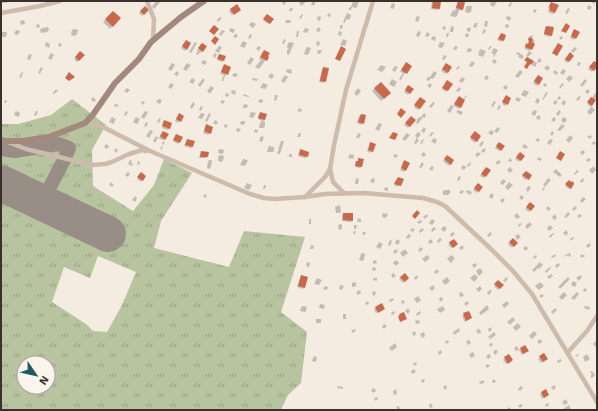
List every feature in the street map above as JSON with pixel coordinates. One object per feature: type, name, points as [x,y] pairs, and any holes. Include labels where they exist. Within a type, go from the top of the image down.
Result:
[{"type":"main road","points":[[3,141],[22,141],[49,137],[85,123],[92,116],[115,83],[139,59],[153,41],[204,1]]},
{"type":"street","points":[[1,13],[60,1]]},
{"type":"street","points":[[148,1],[154,19],[153,41]]},
{"type":"street","points":[[344,193],[333,182],[330,169],[346,90],[373,1]]},
{"type":"street","points":[[85,123],[104,126],[150,151],[250,194],[264,198],[274,199],[325,194],[362,193],[423,198],[445,206],[513,271],[532,294],[597,402]]},
{"type":"street","points":[[3,141],[26,149],[92,165],[112,162],[142,150],[150,151]]},
{"type":"street","points":[[305,196],[325,177],[330,169]]},
{"type":"street","points":[[568,352],[587,331],[597,316]]},
{"type":"green space","points":[[72,99],[106,125],[92,150],[93,186],[133,211],[154,185],[164,159],[192,173],[161,221],[154,248],[229,267],[244,231],[305,237],[281,312],[307,332],[301,383],[288,395],[281,410],[1,410],[1,124],[18,124],[51,115]],"holes":[[[98,256],[136,272],[122,305],[107,332],[93,331],[86,324],[52,302],[64,267],[90,278]]]},
{"type":"building","points":[[433,1],[441,1],[440,9],[432,8]]},
{"type":"building","points":[[458,1],[465,2],[463,10],[456,8]]},
{"type":"building","points":[[551,2],[559,5],[555,13],[549,10]]},
{"type":"building","points":[[237,4],[241,10],[234,15],[230,9]]},
{"type":"building","points":[[145,6],[149,10],[144,15],[140,11]]},
{"type":"building","points":[[113,11],[121,18],[113,27],[105,19]]},
{"type":"building","points":[[267,14],[274,19],[270,24],[263,19]]},
{"type":"building","points":[[566,23],[570,26],[566,33],[561,31]]},
{"type":"building","points":[[214,25],[219,29],[214,35],[209,31]]},
{"type":"building","points":[[546,26],[554,27],[552,36],[544,34]]},
{"type":"building","points":[[574,29],[580,32],[576,39],[571,36]]},
{"type":"building","points":[[501,33],[506,35],[504,41],[498,39]]},
{"type":"building","points":[[215,36],[219,39],[215,45],[211,41]]},
{"type":"building","points":[[529,37],[533,39],[532,42],[535,44],[532,50],[525,47],[526,43],[528,44]]},
{"type":"building","points":[[186,40],[191,43],[187,50],[182,46]]},
{"type":"building","points":[[202,43],[207,46],[203,52],[198,48]]},
{"type":"building","points":[[558,43],[563,46],[557,56],[552,53]]},
{"type":"building","points":[[341,46],[346,49],[340,61],[335,59]]},
{"type":"building","points":[[264,50],[270,53],[267,61],[260,57]]},
{"type":"building","points":[[80,51],[85,55],[79,61],[75,57]]},
{"type":"building","points":[[570,52],[574,56],[569,62],[565,59]]},
{"type":"building","points":[[219,54],[226,56],[224,61],[217,59]]},
{"type":"building","points":[[527,57],[534,61],[527,69],[524,67],[527,62],[524,60]]},
{"type":"building","points":[[594,61],[597,63],[597,67],[594,71],[589,67]]},
{"type":"building","points":[[406,62],[412,66],[407,74],[401,70]]},
{"type":"building","points":[[446,63],[452,67],[448,73],[442,69]]},
{"type":"building","points":[[224,64],[231,67],[228,75],[221,72]]},
{"type":"building","points":[[323,67],[329,68],[326,82],[320,81]]},
{"type":"building","points":[[69,72],[75,77],[69,81],[65,78]]},
{"type":"building","points":[[538,75],[543,78],[539,85],[534,81]]},
{"type":"building","points":[[447,80],[453,84],[448,91],[442,88]]},
{"type":"building","points":[[381,82],[391,93],[384,99],[374,88]]},
{"type":"building","points":[[408,85],[414,89],[410,94],[405,90]]},
{"type":"building","points":[[506,95],[511,98],[508,105],[502,102]]},
{"type":"building","points":[[459,96],[465,100],[461,108],[454,104]]},
{"type":"building","points":[[420,97],[426,101],[420,109],[414,105]]},
{"type":"building","points":[[591,97],[596,100],[592,106],[587,102]]},
{"type":"building","points":[[401,108],[406,112],[401,118],[397,114]]},
{"type":"building","points":[[260,112],[267,114],[265,120],[258,118]]},
{"type":"building","points":[[179,113],[184,116],[181,122],[176,119]]},
{"type":"building","points":[[361,114],[366,115],[364,124],[358,122]]},
{"type":"building","points":[[411,116],[416,120],[410,127],[405,123]]},
{"type":"building","points":[[164,120],[172,123],[170,129],[162,126]]},
{"type":"building","points":[[206,124],[213,127],[211,134],[204,131]]},
{"type":"building","points":[[163,131],[169,134],[165,140],[160,136]]},
{"type":"building","points":[[475,131],[481,136],[477,142],[470,137]]},
{"type":"building","points":[[393,132],[398,134],[395,140],[389,138]]},
{"type":"building","points":[[176,134],[183,137],[180,143],[173,140]]},
{"type":"building","points":[[187,139],[195,141],[193,147],[185,145]]},
{"type":"building","points":[[370,142],[376,144],[373,152],[368,150]]},
{"type":"building","points":[[499,142],[505,146],[501,151],[496,146]]},
{"type":"building","points":[[300,149],[309,152],[308,157],[299,155]]},
{"type":"building","points":[[201,151],[209,152],[208,157],[200,157]]},
{"type":"building","points":[[560,151],[565,154],[561,161],[556,158]]},
{"type":"building","points":[[520,152],[525,156],[521,161],[516,157]]},
{"type":"building","points":[[447,155],[454,160],[451,165],[444,159]]},
{"type":"building","points":[[358,158],[364,159],[362,167],[355,166]]},
{"type":"building","points":[[404,160],[410,163],[406,171],[401,168]]},
{"type":"building","points":[[486,167],[491,170],[486,177],[481,174]]},
{"type":"building","points":[[526,171],[532,175],[529,180],[522,175]]},
{"type":"building","points":[[141,172],[146,176],[143,181],[137,177]]},
{"type":"building","points":[[398,177],[404,179],[401,186],[394,184]]},
{"type":"building","points":[[569,180],[574,183],[571,189],[565,184]]},
{"type":"building","points":[[478,183],[483,187],[479,192],[474,188]]},
{"type":"building","points":[[530,202],[535,206],[531,211],[526,207]]},
{"type":"building","points":[[417,210],[420,213],[415,219],[412,216]]},
{"type":"building","points":[[343,213],[353,213],[353,221],[343,220]]},
{"type":"building","points":[[513,238],[518,243],[514,247],[509,242]]},
{"type":"building","points":[[454,239],[458,244],[453,248],[449,242]]},
{"type":"building","points":[[405,273],[409,278],[405,282],[400,277]]},
{"type":"building","points":[[301,275],[308,277],[305,288],[298,286]]},
{"type":"building","points":[[498,280],[504,285],[500,289],[494,284]]},
{"type":"building","points":[[382,303],[385,309],[378,313],[375,307]]},
{"type":"building","points":[[469,311],[472,318],[466,321],[463,313]]},
{"type":"building","points":[[404,312],[407,319],[400,322],[398,316]]},
{"type":"building","points":[[525,345],[529,351],[523,354],[520,348]]},
{"type":"building","points":[[544,353],[548,359],[543,362],[539,356]]},
{"type":"building","points":[[509,354],[513,360],[508,364],[504,357]]},
{"type":"building","points":[[546,389],[549,395],[544,398],[541,392]]},
{"type":"taxiway","points":[[1,149],[15,151],[59,144],[69,148],[42,202]]},
{"type":"runway","points":[[1,183],[108,234]]}]
